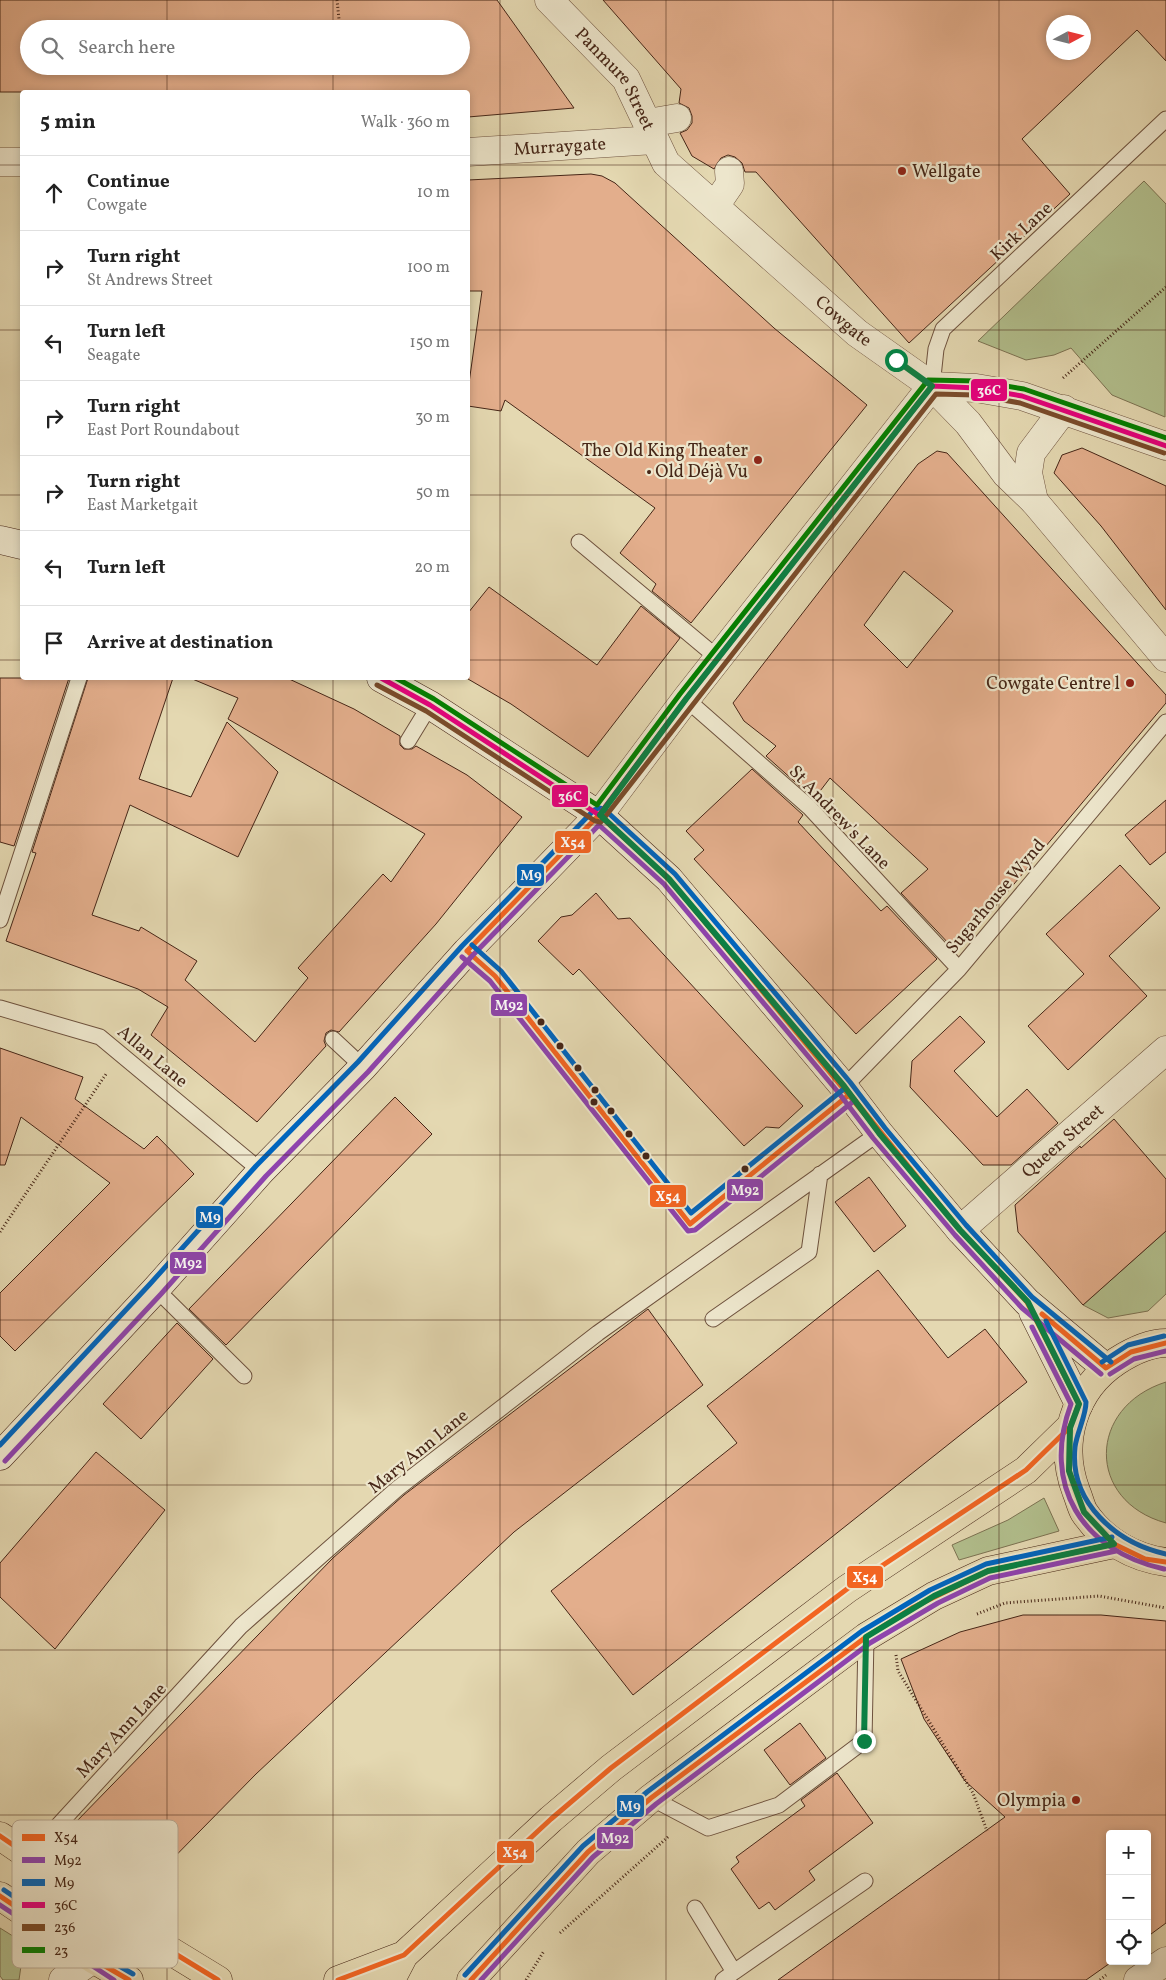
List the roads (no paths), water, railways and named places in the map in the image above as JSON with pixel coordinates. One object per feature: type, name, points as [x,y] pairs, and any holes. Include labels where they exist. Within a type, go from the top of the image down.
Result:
[{"type":"main road","points":[[391,1980],[404,1955],[551,1820],[612,1768],[847,1589],[1026,1470],[1074,1416],[1090,1385],[1106,1368],[1131,1352],[1166,1343]]},
{"type":"main road","points":[[1074,1416],[1069,1471],[1084,1512],[1114,1544],[1146,1559],[1166,1562]]},
{"type":"main road","points":[[471,1980],[588,1852],[651,1798],[866,1637],[934,1596],[988,1571],[1114,1544]]},
{"type":"main road","points":[[0,1836],[12,1844]]},
{"type":"main road","points":[[0,1896],[12,1904]]},
{"type":"main road","points":[[487,1980],[494,1953]]},
{"type":"main road","points":[[338,1980],[404,1955]]},
{"type":"main road","points":[[178,1956],[218,1980]]},
{"type":"main road","points":[[108,1968],[129,1980]]},
{"type":"street","name":"Panmure Street","points":[[549,0],[626,80],[651,132]]},
{"type":"street","name":"Murraygate","points":[[470,152],[651,132],[677,118]]},
{"type":"street","name":"Cowgate","points":[[651,132],[666,163],[685,182],[716,206],[857,333],[932,386],[968,423],[1006,474],[1034,501],[1166,658]]},
{"type":"street","points":[[0,162],[20,162]]},
{"type":"street","points":[[716,206],[730,184],[729,171]]},
{"type":"street","points":[[0,1456],[156,1289],[261,1171],[363,1067],[467,951],[600,815],[686,699],[932,386],[976,388],[1022,396],[1166,446]]},
{"type":"street","name":"Cowgate","points":[[1034,501],[1028,473],[1031,453],[1064,409]]},
{"type":"street","points":[[0,540],[20,544]]},
{"type":"street","points":[[385,680],[430,705],[600,815],[669,879],[847,1090],[879,1133],[960,1230],[1028,1302],[1106,1368]]},
{"type":"street","name":"Queen Street","points":[[960,1230],[1166,1050]]},
{"type":"street","points":[[1028,1302],[1074,1416]]},
{"type":"street","points":[[1138,1980],[1166,1961]]},
{"type":"street","points":[[63,1980],[80,1968]]},
{"type":"lane","name":"Kirk Lane","points":[[932,386],[936,349],[943,329],[1166,119]]},
{"type":"lane","points":[[579,542],[719,659]]},
{"type":"lane","points":[[2,911],[34,840],[78,680]]},
{"type":"lane","name":"St Andrew's Lane","points":[[686,699],[809,808],[959,969]]},
{"type":"lane","points":[[408,741],[430,705]]},
{"type":"lane","name":"Sugarhouse Wynd","points":[[467,951],[495,976],[690,1224],[847,1090],[959,969],[1166,722]]},
{"type":"lane","name":"Allan Lane","points":[[0,1008],[100,1037],[261,1171]]},
{"type":"lane","points":[[333,1038],[363,1067]]},
{"type":"lane","name":"Mary Ann Lane","points":[[63,1820],[241,1626],[398,1488],[598,1333],[879,1133]]},
{"type":"lane","points":[[713,1319],[809,1252],[820,1174]]},
{"type":"lane","points":[[156,1289],[244,1376]]},
{"type":"lane","points":[[651,1798],[708,1828],[779,1805],[864,1741],[866,1637]]},
{"type":"lane","points":[[695,1908],[729,1976],[865,1881]]},
{"type":"place","name":"Wellgate","points":[[902,171]]},
{"type":"place","name":"The Old King Theater • Old Déjà Vu","points":[[758,460]]},
{"type":"place","name":"Cowgate Centre l","points":[[1130,683]]},
{"type":"place","name":"Olympia","points":[[1076,1800]]}]
